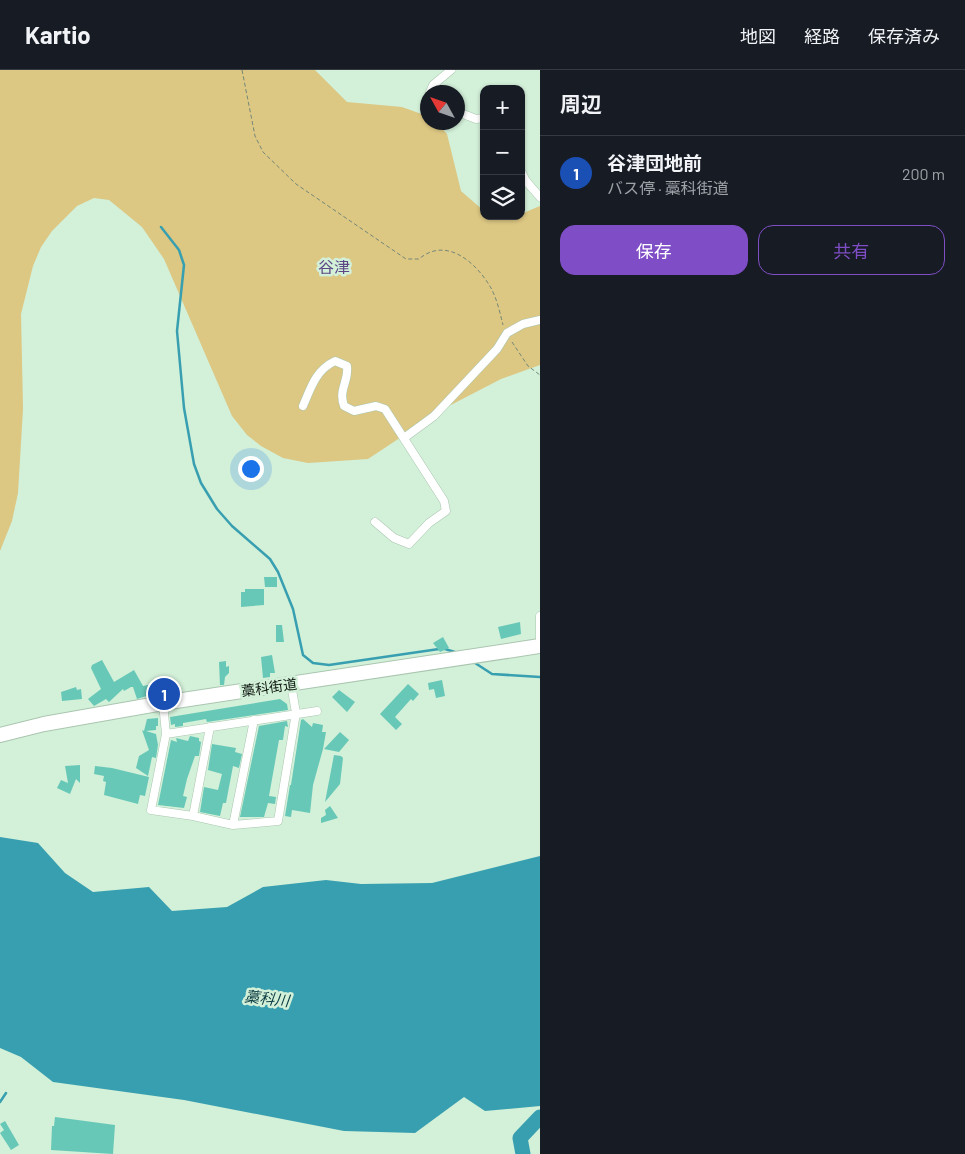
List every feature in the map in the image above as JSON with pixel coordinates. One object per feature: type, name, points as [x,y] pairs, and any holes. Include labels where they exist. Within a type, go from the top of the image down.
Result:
[{"type":"highway","name":"藁科街道","points":[[0,735],[44,724],[162,703],[540,646]]},
{"type":"street","points":[[433,85],[450,70]]},
{"type":"street","points":[[465,115],[480,118]]},
{"type":"street","points":[[523,175],[540,197]]},
{"type":"street","points":[[404,438],[434,416],[497,349],[507,332],[523,324],[540,320]]},
{"type":"street","points":[[303,406],[317,374],[335,361],[347,366],[348,374],[340,395],[344,406],[354,411],[376,406],[385,409],[444,502],[446,511],[429,523],[409,544],[394,538],[375,522]]},
{"type":"street","points":[[540,616],[540,641]]},
{"type":"street","points":[[162,703],[166,734],[151,810],[194,816],[233,825],[278,821],[296,713],[292,684]]},
{"type":"street","points":[[166,734],[317,711]]},
{"type":"street","points":[[233,825],[254,720]]},
{"type":"street","points":[[194,816],[210,727]]},
{"type":"path","points":[[242,70],[255,136],[263,152],[296,184],[406,259],[419,259],[429,250],[445,249],[462,257],[478,270],[491,288],[517,353],[528,366],[540,375]]},
{"type":"shaded area","points":[[0,70],[315,70],[347,102],[402,107],[420,113],[420,130],[443,130],[447,134],[461,191],[480,208],[480,220],[525,220],[525,212],[540,206],[540,365],[501,379],[445,408],[368,459],[308,463],[283,458],[261,446],[247,435],[232,416],[164,259],[142,227],[109,200],[94,198],[77,206],[52,231],[41,247],[33,266],[21,314],[23,409],[18,493],[12,521],[0,551]]},
{"type":"water","points":[[0,837],[38,843],[65,873],[93,892],[149,887],[172,911],[227,907],[263,887],[326,880],[361,884],[432,883],[540,856],[540,1106],[485,1111],[464,1097],[415,1133],[344,1131],[184,1100],[53,1082],[21,1057],[0,1048]]},
{"type":"building","points":[[264,577],[277,577],[277,587],[265,587]]},
{"type":"building","points":[[245,589],[264,589],[264,605],[241,607],[241,592],[245,592]]},
{"type":"building","points":[[520,622],[521,634],[501,639],[498,627]]},
{"type":"building","points":[[276,625],[282,625],[284,642],[276,642]]},
{"type":"building","points":[[443,637],[449,648],[440,652],[433,643]]},
{"type":"building","points":[[272,655],[275,673],[270,673],[270,677],[263,678],[261,657]]},
{"type":"building","points":[[102,660],[114,682],[134,670],[143,686],[148,685],[150,695],[137,699],[133,687],[131,687],[124,691],[123,689],[109,702],[106,699],[94,706],[88,699],[101,689],[91,668],[92,665]]},
{"type":"building","points":[[226,661],[226,667],[229,666],[229,673],[225,677],[224,685],[220,685],[219,662]]},
{"type":"building","points":[[442,680],[445,696],[436,698],[434,689],[429,690],[428,683]]},
{"type":"building","points":[[408,684],[419,694],[413,701],[411,699],[395,717],[402,724],[396,730],[380,714]]},
{"type":"building","points":[[76,687],[77,690],[81,689],[82,699],[62,701],[61,692]]},
{"type":"building","points":[[339,690],[355,702],[347,712],[332,697]]},
{"type":"building","points":[[280,699],[287,704],[288,710],[207,722],[206,719],[183,723],[183,726],[175,727],[175,724],[171,725],[170,717]]},
{"type":"building","points":[[158,718],[156,730],[146,731],[156,734],[158,745],[156,758],[152,757],[148,776],[136,768],[139,756],[149,750],[142,730],[144,731],[147,719]]},
{"type":"building","points":[[303,719],[312,727],[313,723],[323,725],[322,732],[326,732],[313,785],[310,813],[292,810],[291,817],[285,816],[301,720]]},
{"type":"building","points":[[287,721],[288,727],[285,726],[283,740],[279,740],[269,796],[276,797],[275,804],[268,803],[264,817],[240,817],[259,726]]},
{"type":"building","points":[[340,732],[349,740],[339,752],[324,749]]},
{"type":"building","points":[[190,736],[199,738],[201,742],[199,756],[195,756],[187,779],[183,796],[187,797],[184,808],[158,805],[171,740],[177,742],[176,738],[188,741]]},
{"type":"building","points":[[212,744],[236,748],[235,752],[242,754],[239,768],[233,766],[226,803],[223,803],[220,816],[200,812],[204,787],[218,790],[222,774],[208,770]]},
{"type":"building","points":[[334,755],[343,758],[340,784],[325,802]]},
{"type":"building","points":[[80,765],[80,783],[76,779],[70,794],[57,788],[61,780],[68,783],[65,766]]},
{"type":"building","points":[[95,766],[149,777],[145,796],[140,795],[138,804],[104,795],[106,782],[103,781],[104,776],[94,774]]},
{"type":"building","points":[[330,806],[338,818],[321,823],[321,818],[326,815],[325,810]]},
{"type":"building","points":[[55,1117],[115,1125],[113,1154],[51,1150],[52,1126],[54,1126]]},
{"type":"building","points":[[5,1121],[19,1145],[11,1150],[0,1133],[4,1130],[0,1124]]},
{"type":"waterway","points":[[161,227],[179,250],[184,265],[177,331],[184,408],[194,464],[201,483],[217,509],[232,526],[270,559],[278,572],[293,609],[303,655],[313,663],[329,665],[439,649]]},
{"type":"waterway","points":[[445,649],[458,653]]},
{"type":"waterway","points":[[472,661],[492,674],[540,677]]},
{"type":"waterway","points":[[0,1102],[6,1093]]},
{"type":"waterway","name":"藁科川","points":[[523,1154],[520,1138],[540,1117]]},
{"type":"place","name":"谷津団地前","points":[[164,694]]},
{"type":"district","name":"谷津","points":[[334,266]]}]
